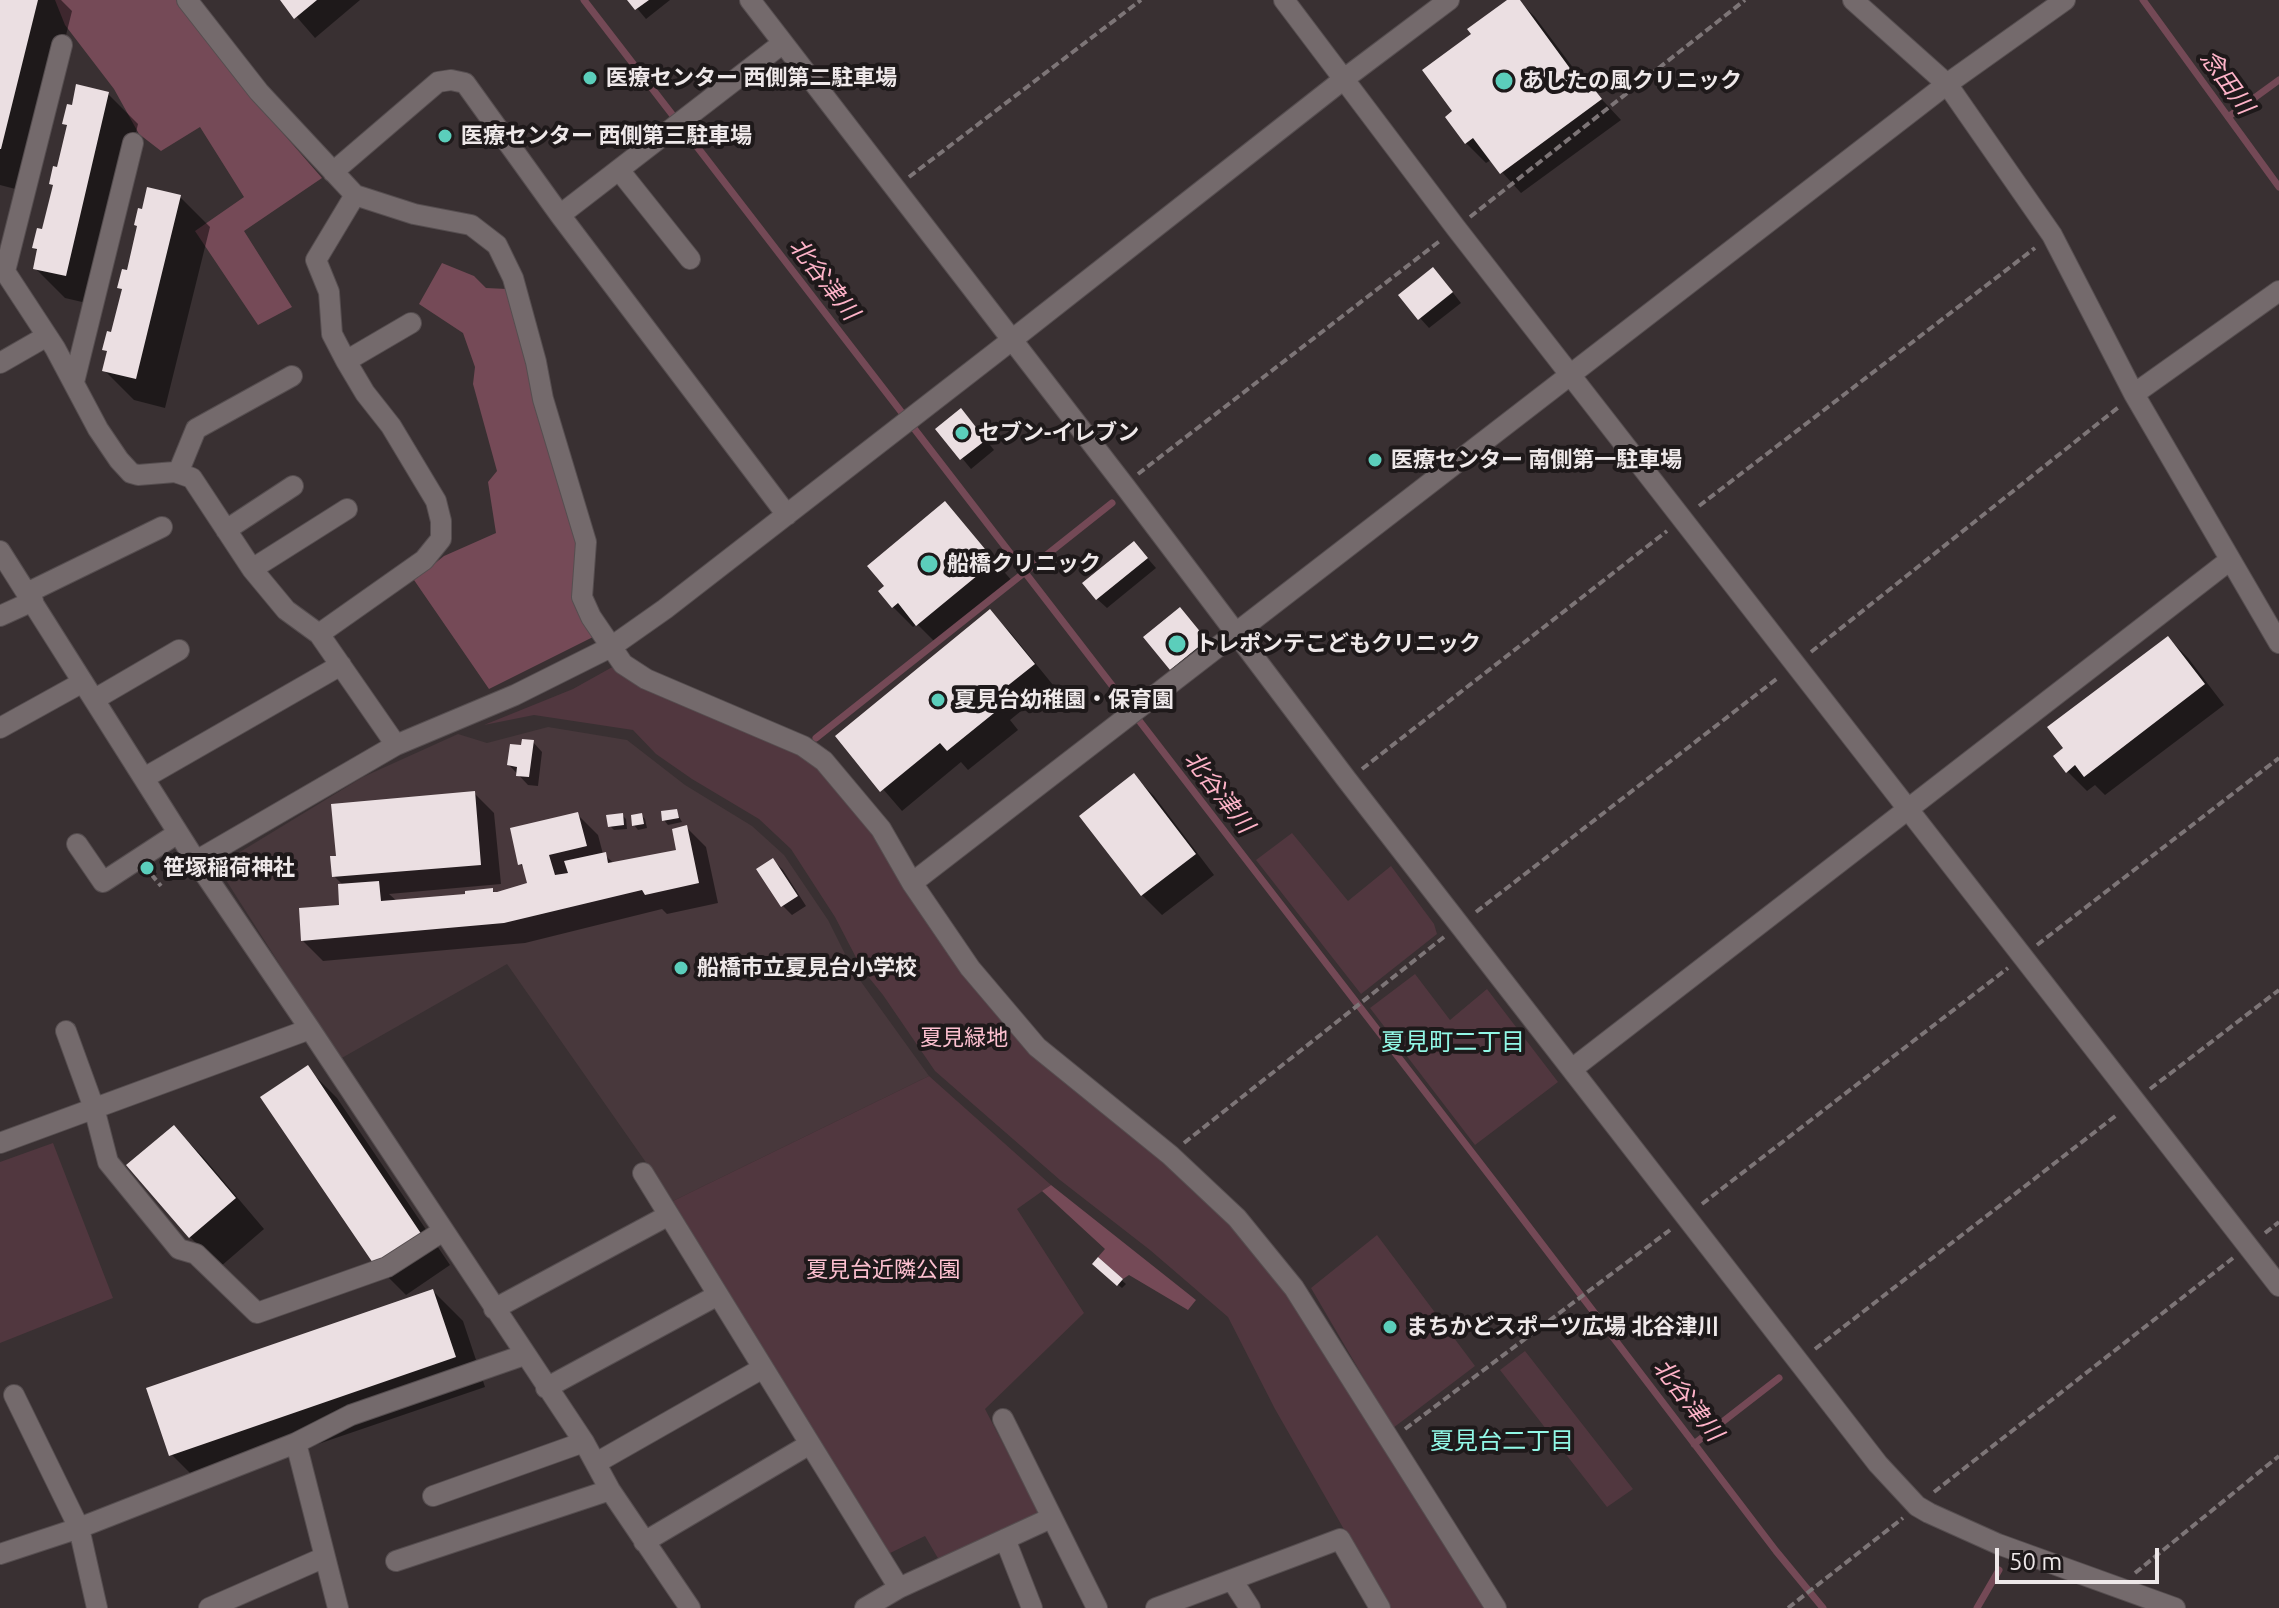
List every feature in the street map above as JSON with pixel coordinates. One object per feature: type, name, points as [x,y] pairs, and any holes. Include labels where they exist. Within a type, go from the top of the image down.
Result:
[{"type":"street","points":[[187,0],[259,92],[355,195],[414,214],[471,225],[497,245],[513,278],[543,399],[586,542],[582,597],[591,617],[623,664],[646,679],[803,746],[824,761],[881,829],[912,883],[970,968],[1037,1047],[1170,1155],[1237,1218],[1294,1288],[1496,1608]]},
{"type":"street","points":[[1284,0],[1456,228],[2279,1286]]},
{"type":"street","points":[[196,861],[396,745],[515,695],[611,647],[787,515],[1449,0]]},
{"type":"street","points":[[1853,0],[1947,84],[2052,235],[2134,394],[2279,643]]},
{"type":"street","points":[[912,883],[1947,84],[2065,0]]},
{"type":"street","points":[[757,3],[783,43],[1347,780],[1878,1464],[1917,1506],[1998,1544],[2175,1608]]},
{"type":"street","points":[[560,215],[783,43]]},
{"type":"street","points":[[62,45],[2,267],[47,336],[98,429],[131,473],[178,473],[192,478],[252,569],[286,610],[319,634],[396,745]]},
{"type":"street","points":[[333,172],[438,82],[451,80],[465,83],[560,215],[787,515]]},
{"type":"street","points":[[74,382],[133,143]]},
{"type":"street","points":[[619,170],[690,259]]},
{"type":"street","points":[[319,634],[424,560],[441,539],[436,501],[391,426],[365,393],[332,334],[329,292],[316,260],[355,195]]},
{"type":"street","points":[[2134,394],[2279,291]]},
{"type":"street","points":[[346,361],[411,323]]},
{"type":"street","points":[[0,363],[47,336]]},
{"type":"street","points":[[178,473],[196,429],[292,376]]},
{"type":"street","points":[[226,530],[293,486]]},
{"type":"street","points":[[252,569],[347,509]]},
{"type":"street","points":[[0,616],[162,527]]},
{"type":"street","points":[[0,551],[196,861],[584,1442],[610,1490],[690,1608]]},
{"type":"street","points":[[1572,1069],[2230,560]]},
{"type":"street","points":[[0,728],[179,650]]},
{"type":"street","points":[[144,778],[341,665]]},
{"type":"street","points":[[77,844],[103,882],[178,833]]},
{"type":"street","points":[[0,1143],[310,1029]]},
{"type":"street","points":[[66,1031],[94,1108],[108,1162],[179,1249],[196,1254],[257,1313],[387,1267],[443,1231]]},
{"type":"street","points":[[643,1173],[899,1588]]},
{"type":"street","points":[[494,1309],[669,1215]]},
{"type":"street","points":[[546,1388],[718,1295]]},
{"type":"street","points":[[0,1554],[79,1528],[296,1443],[351,1415],[524,1355]]},
{"type":"street","points":[[596,1463],[763,1368]]},
{"type":"street","points":[[14,1395],[79,1528],[97,1608]]},
{"type":"street","points":[[1003,1419],[1097,1608]]},
{"type":"street","points":[[433,1496],[584,1442]]},
{"type":"street","points":[[296,1443],[338,1608]]},
{"type":"street","points":[[644,1542],[810,1444]]},
{"type":"street","points":[[396,1561],[610,1490]]},
{"type":"street","points":[[865,1608],[899,1588],[1051,1518]]},
{"type":"street","points":[[1005,1539],[1031,1608]]},
{"type":"street","points":[[1156,1608],[1340,1539],[1380,1608]]},
{"type":"street","points":[[209,1608],[325,1557]]},
{"type":"street","points":[[1232,1580],[1250,1608]]},
{"type":"path","points":[[894,187],[1141,0]]},
{"type":"path","points":[[1124,485],[1745,0]]},
{"type":"path","points":[[1389,1441],[1686,1217],[2279,758]]},
{"type":"path","points":[[151,874],[161,886]]},
{"type":"path","points":[[1170,1155],[1461,924]]},
{"type":"path","points":[[1798,1363],[2279,990]]},
{"type":"path","points":[[1788,1608],[2279,1222]]},
{"type":"path","points":[[2121,1589],[2141,1565],[2279,1456]]},
{"type":"shaded area","points":[[55,0],[176,0],[253,99],[322,178],[244,231],[292,307],[258,325],[195,231],[244,197],[200,127],[161,151],[139,134],[114,89],[65,25]]},
{"type":"shaded area","points":[[442,263],[474,276],[486,288],[507,289],[578,541],[595,636],[489,689],[414,580],[444,556],[496,533],[488,482],[497,471],[473,384],[475,367],[463,333],[419,304]]},
{"type":"shaded area","name":"船橋市立夏見台小学校","points":[[548,727],[627,740],[685,785],[752,826],[784,855],[828,920],[854,972],[929,1076],[673,1201],[507,964],[340,1059],[217,866],[363,777],[458,734],[487,743]]},
{"type":"shaded area","points":[[1051,1185],[1196,1300],[1188,1310],[1129,1275],[1123,1279],[1098,1257],[1105,1249],[1042,1191]]},
{"type":"green space","name":"夏見緑地","points":[[616,665],[799,753],[817,765],[872,832],[964,973],[1233,1222],[1289,1289],[1484,1608],[1389,1608],[1275,1409],[1228,1317],[1150,1250],[1060,1180],[935,1071],[862,969],[835,917],[791,849],[759,819],[656,754],[633,730],[534,715],[484,725],[573,689]]},
{"type":"green space","points":[[1292,833],[1348,901],[1391,866],[1434,924],[1437,934],[1361,994],[1256,860]]},
{"type":"green space","points":[[1415,974],[1450,1020],[1487,989],[1558,1082],[1475,1145],[1370,1008]]},
{"type":"green space","name":"夏見台近隣公園","points":[[929,1076],[1051,1185],[1017,1209],[1084,1313],[985,1409],[1039,1513],[939,1560],[925,1536],[884,1556],[673,1201]]},
{"type":"green space","points":[[53,1143],[113,1298],[0,1343],[0,1162]]},
{"type":"green space","name":"まちかどスポーツ広場 北谷津川","points":[[1377,1235],[1475,1366],[1393,1428],[1311,1288]]},
{"type":"green space","points":[[1525,1351],[1633,1489],[1607,1507],[1500,1370]]},
{"type":"building","points":[[0,0],[38,0],[1,149],[0,149]]},
{"type":"building","points":[[280,0],[317,0],[294,19]]},
{"type":"building","points":[[627,0],[649,0],[635,10]]},
{"type":"building","points":[[1507,0],[1520,0],[1588,93],[1594,89],[1602,99],[1500,174],[1473,138],[1465,144],[1445,117],[1452,111],[1422,70],[1471,34],[1467,29]]},
{"type":"building","points":[[76,84],[109,92],[66,276],[33,269],[37,249],[32,248],[37,228],[42,229],[53,185],[49,184],[53,166],[57,167],[67,125],[62,124],[67,104],[72,105]]},
{"type":"building","points":[[147,187],[181,195],[136,379],[102,371],[107,351],[102,350],[107,331],[111,332],[122,289],[117,288],[122,269],[127,270],[138,208],[142,209]]},
{"type":"building","points":[[1433,267],[1453,292],[1418,320],[1398,295]]},
{"type":"building","points":[[961,408],[986,440],[960,460],[935,429]]},
{"type":"building","points":[[945,501],[995,561],[916,626],[898,603],[892,608],[878,591],[884,586],[867,566]]},
{"type":"building","points":[[1134,541],[1148,558],[1096,600],[1082,583]]},
{"type":"building","points":[[1180,607],[1207,640],[1170,670],[1143,637]]},
{"type":"building","points":[[990,609],[1035,664],[991,699],[999,709],[947,751],[940,743],[880,792],[835,736]]},
{"type":"building","points":[[2168,636],[2205,684],[2084,777],[2075,765],[2066,773],[2053,756],[2063,748],[2047,727]]},
{"type":"building","points":[[522,739],[534,740],[529,777],[516,776],[517,767],[507,765],[510,744],[521,745]]},
{"type":"building","points":[[1134,773],[1196,854],[1141,896],[1079,816]]},
{"type":"building","points":[[475,791],[481,865],[332,877],[330,856],[336,856],[331,804]]},
{"type":"building","points":[[677,809],[679,818],[662,821],[661,811]]},
{"type":"building","points":[[578,812],[587,846],[549,855],[555,875],[568,873],[564,861],[606,852],[608,863],[676,850],[672,829],[687,825],[699,883],[645,895],[642,890],[504,923],[301,941],[299,908],[339,905],[338,884],[379,881],[381,901],[465,894],[465,891],[493,888],[493,892],[497,892],[527,883],[522,864],[518,865],[510,828]]},
{"type":"building","points":[[623,813],[624,825],[608,827],[606,815]]},
{"type":"building","points":[[642,813],[644,824],[632,826],[631,815]]},
{"type":"building","points":[[773,858],[798,896],[781,907],[756,869]]},
{"type":"building","name":"笹塚稲荷神社","points":[[149,861],[155,869],[145,875],[140,868]]},
{"type":"building","points":[[308,1065],[422,1235],[375,1266],[260,1097]]},
{"type":"building","points":[[174,1125],[236,1198],[189,1238],[126,1165]]},
{"type":"building","points":[[1098,1257],[1123,1279],[1117,1286],[1092,1264]]},
{"type":"building","points":[[433,1289],[456,1357],[169,1456],[146,1388]]},
{"type":"waterway","name":"北谷津川","points":[[584,0],[1776,1551],[1823,1608]]},
{"type":"waterway","name":"念田川","points":[[2143,0],[2279,187]]},
{"type":"waterway","points":[[2228,117],[2279,80]]},
{"type":"waterway","points":[[816,738],[1112,503]]},
{"type":"waterway","points":[[1694,1444],[1779,1378]]},
{"type":"waterway","points":[[1977,1608],[1999,1570]]},
{"type":"place","name":"医療センター 西側第二駐車場","points":[[590,78]]},
{"type":"place","name":"あしたの風クリニック","points":[[1504,81]]},
{"type":"place","name":"医療センター 西側第三駐車場","points":[[445,136]]},
{"type":"place","name":"セブン-イレブン","points":[[962,433]]},
{"type":"place","name":"医療センター 南側第一駐車場","points":[[1375,460]]},
{"type":"place","name":"船橋クリニック","points":[[929,564]]},
{"type":"place","name":"トレポンテこどもクリニック","points":[[1177,644]]},
{"type":"place","name":"夏見台幼稚園・保育園","points":[[938,700]]},
{"type":"place","name":"笹塚稲荷神社","points":[[147,868]]},
{"type":"place","name":"船橋市立夏見台小学校","points":[[681,968]]},
{"type":"place","name":"まちかどスポーツ広場 北谷津川","points":[[1390,1327]]},
{"type":"district","name":"夏見町二丁目","points":[[1453,1042]]},
{"type":"district","name":"夏見台二丁目","points":[[1502,1441]]}]
